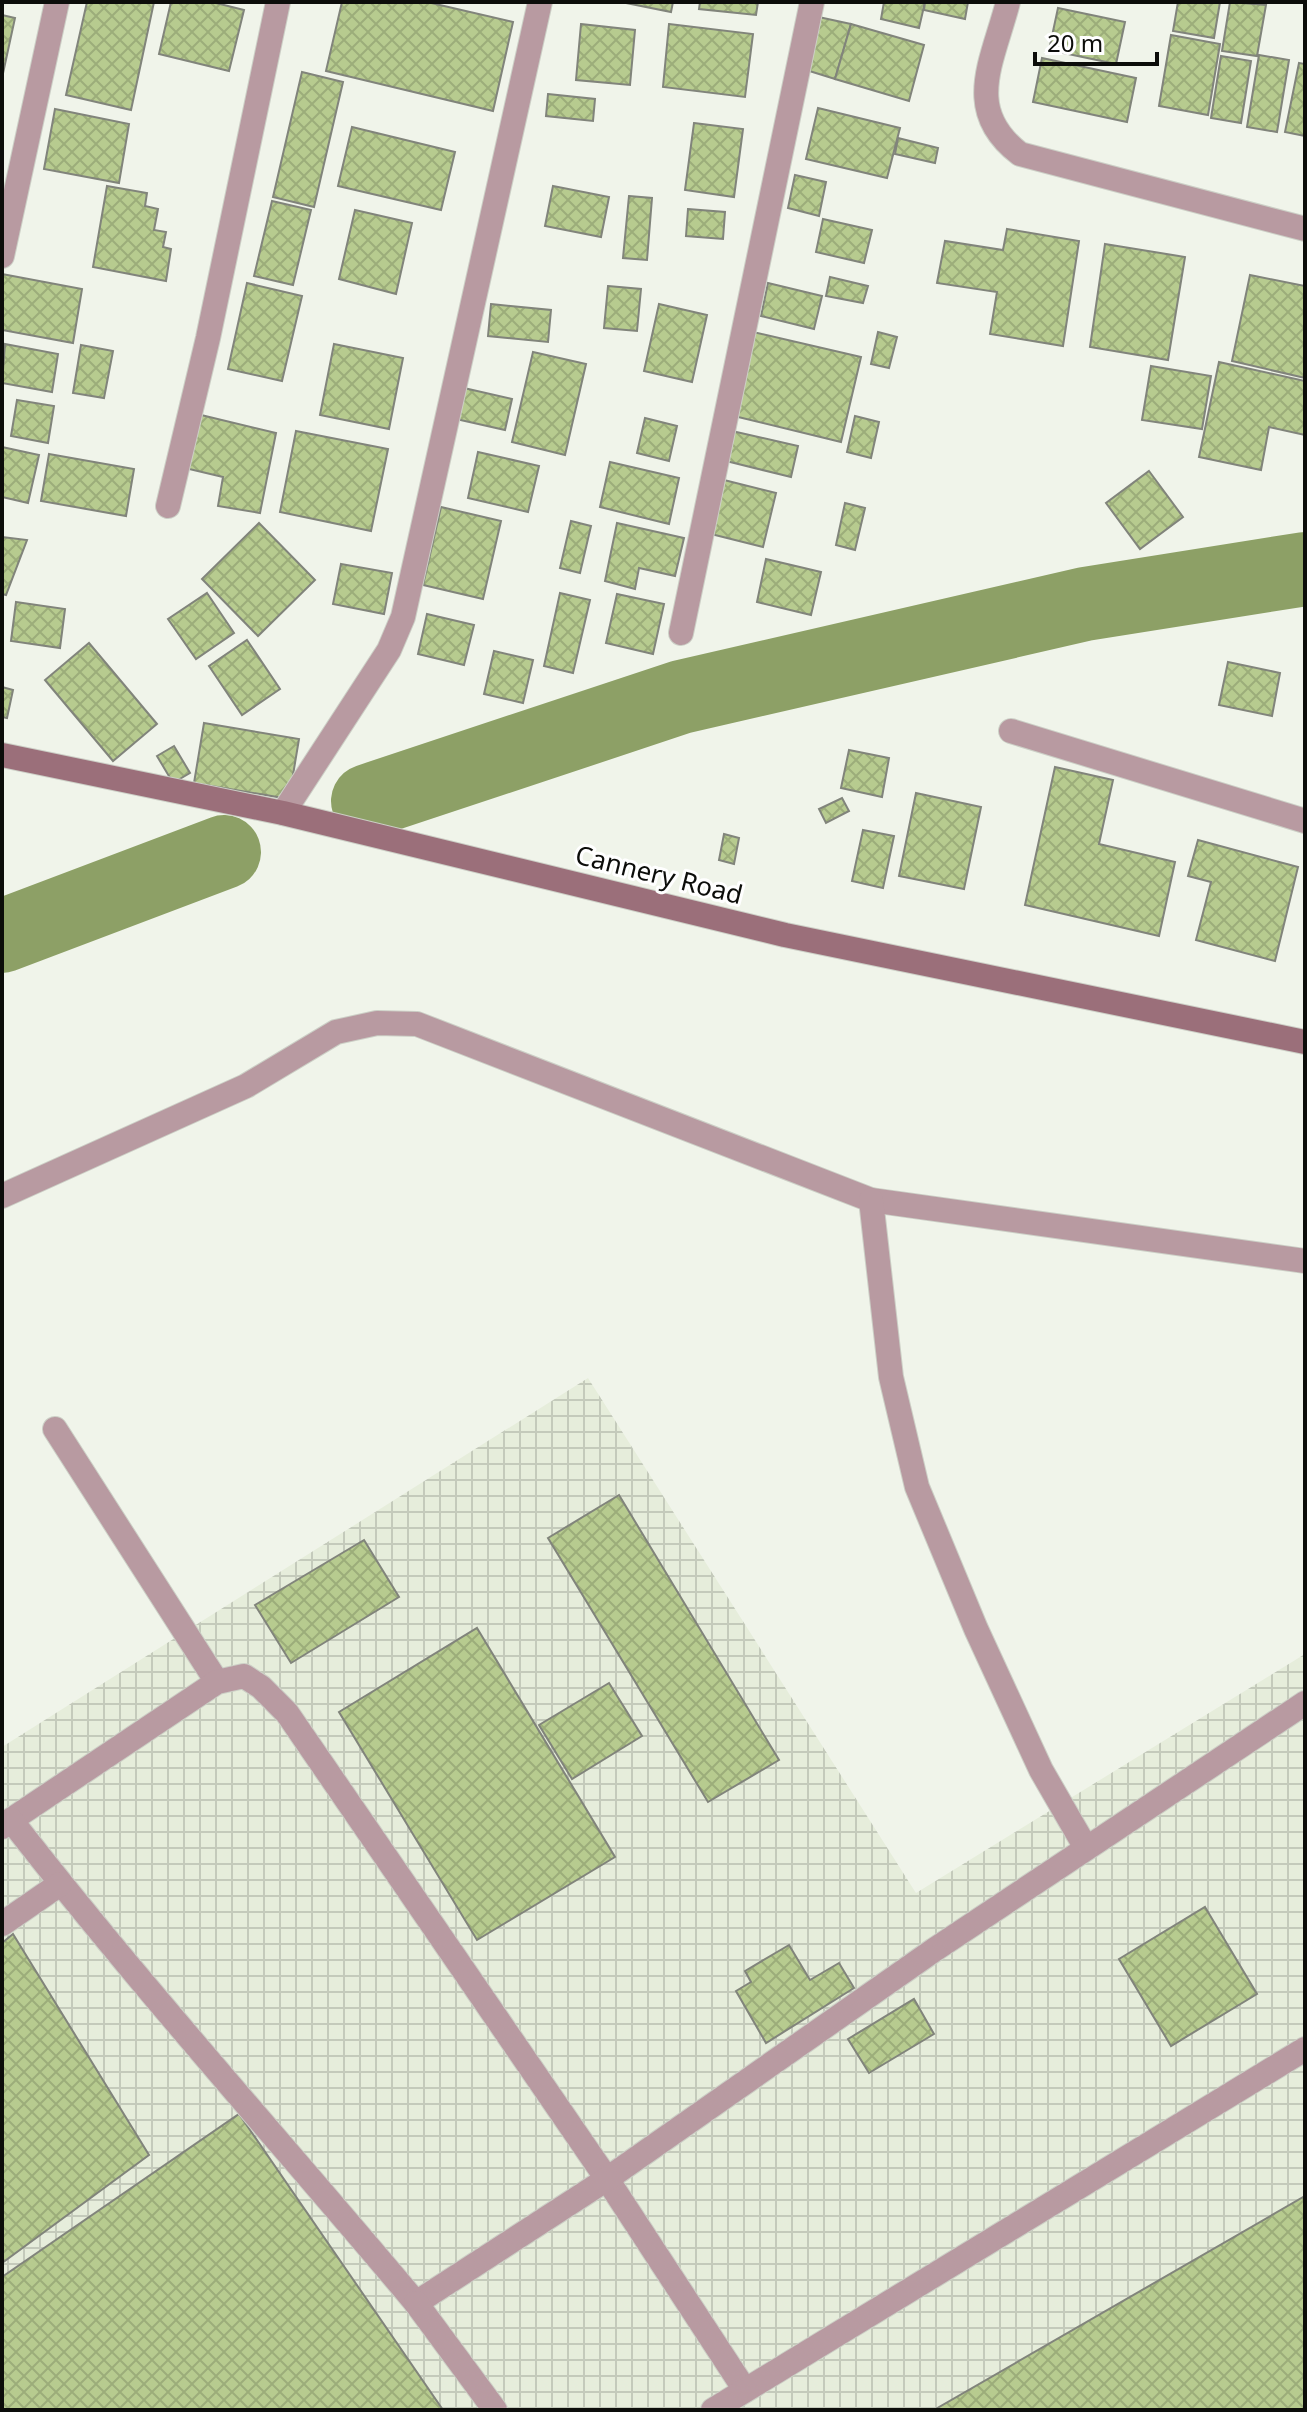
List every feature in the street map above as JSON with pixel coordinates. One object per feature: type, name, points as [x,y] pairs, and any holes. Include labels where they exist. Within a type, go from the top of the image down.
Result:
[{"type":"main road","name":"Cannery Road","points":[[2,755],[283,813],[785,935],[1305,1042]]},
{"type":"street","points":[[2,256],[57,2]]},
{"type":"street","points":[[168,506],[208,338],[278,2]]},
{"type":"street","points":[[283,813],[389,650],[403,617],[540,2]]},
{"type":"street","points":[[681,633],[812,2]]},
{"type":"street","points":[[1008,2],[985,91],[987,115],[999,138],[1020,154],[1305,229]]},
{"type":"street","points":[[1011,731],[1305,821]]},
{"type":"street","points":[[2,1196],[246,1086],[336,1032],[377,1023],[417,1024],[871,1200],[1305,1261]]},
{"type":"street","points":[[871,1200],[891,1377],[917,1487],[1041,1770],[1086,1848]]},
{"type":"street","points":[[55,1429],[217,1682]]},
{"type":"street","points":[[495,2410],[416,2303],[263,2120],[6,1823],[217,1682],[244,1676],[287,1713],[607,2179],[745,2390]]},
{"type":"street","points":[[416,2303],[607,2179],[934,1950],[1305,1703]]},
{"type":"street","points":[[2,1924],[60,1884]]},
{"type":"street","points":[[713,2410],[1305,2049]]},
{"type":"shaded area","points":[[588,1378],[916,1893],[1305,1654],[1305,2410],[2,2410],[2,1747]]},
{"type":"building","points":[[87,2],[154,2],[131,110],[66,95]]},
{"type":"building","points":[[171,2],[212,2],[244,10],[229,71],[159,54]]},
{"type":"building","points":[[342,2],[427,2],[513,22],[493,111],[326,71]]},
{"type":"building","points":[[621,2],[673,2],[671,12]]},
{"type":"building","points":[[700,2],[758,2],[756,15],[699,9]]},
{"type":"building","points":[[884,2],[925,2],[919,28],[881,19]]},
{"type":"building","points":[[925,2],[968,2],[965,19],[924,10]]},
{"type":"building","points":[[1178,2],[1220,2],[1214,38],[1173,31]]},
{"type":"building","points":[[1230,2],[1266,5],[1257,56],[1222,51]]},
{"type":"building","points":[[1058,8],[1125,22],[1116,64],[1049,50]]},
{"type":"building","points":[[2,15],[15,18],[2,78]]},
{"type":"building","points":[[814,16],[851,24],[835,79],[803,69]]},
{"type":"building","points":[[581,24],[635,30],[630,85],[576,80]]},
{"type":"building","points":[[669,24],[753,34],[745,97],[663,87]]},
{"type":"building","points":[[851,24],[924,45],[909,101],[835,79]]},
{"type":"building","points":[[1171,35],[1220,44],[1208,115],[1159,106]]},
{"type":"building","points":[[1259,55],[1289,60],[1277,132],[1247,127]]},
{"type":"building","points":[[1221,56],[1251,61],[1241,123],[1211,118]]},
{"type":"building","points":[[1042,58],[1136,78],[1127,122],[1033,102]]},
{"type":"building","points":[[1299,63],[1305,64],[1305,136],[1285,132]]},
{"type":"building","points":[[302,72],[343,82],[314,207],[273,197]]},
{"type":"building","points":[[548,94],[595,99],[593,121],[546,116]]},
{"type":"building","points":[[818,108],[900,128],[887,178],[806,159]]},
{"type":"building","points":[[55,109],[129,124],[119,183],[44,169]]},
{"type":"building","points":[[694,123],[743,129],[734,197],[685,190]]},
{"type":"building","points":[[352,127],[455,152],[441,210],[338,186]]},
{"type":"building","points":[[898,138],[938,148],[935,163],[895,154]]},
{"type":"building","points":[[795,175],[826,182],[819,216],[788,208]]},
{"type":"building","points":[[107,186],[147,193],[145,206],[158,209],[154,230],[166,232],[163,247],[171,249],[166,281],[93,267]]},
{"type":"building","points":[[553,186],[609,197],[601,237],[545,226]]},
{"type":"building","points":[[629,196],[652,198],[647,260],[623,258]]},
{"type":"building","points":[[272,201],[311,210],[293,285],[254,276]]},
{"type":"building","points":[[688,209],[725,212],[723,239],[686,236]]},
{"type":"building","points":[[355,210],[412,223],[396,294],[339,279]]},
{"type":"building","points":[[823,219],[872,230],[864,263],[816,252]]},
{"type":"building","points":[[1007,229],[1079,241],[1063,346],[990,334],[997,292],[937,283],[945,241],[1003,250]]},
{"type":"building","points":[[1105,244],[1185,257],[1168,360],[1090,347]]},
{"type":"building","points":[[2,274],[82,289],[73,343],[2,330]]},
{"type":"building","points":[[1250,275],[1305,286],[1305,378],[1232,361]]},
{"type":"building","points":[[830,277],[868,286],[863,303],[826,296]]},
{"type":"building","points":[[247,283],[302,296],[282,381],[228,369]]},
{"type":"building","points":[[768,283],[822,296],[814,329],[761,316]]},
{"type":"building","points":[[608,286],[641,289],[637,331],[604,328]]},
{"type":"building","points":[[491,304],[551,310],[548,342],[488,336]]},
{"type":"building","points":[[659,304],[707,315],[692,382],[644,371]]},
{"type":"building","points":[[753,332],[861,357],[841,442],[734,416]]},
{"type":"building","points":[[878,332],[897,337],[889,368],[871,364]]},
{"type":"building","points":[[5,344],[58,354],[52,392],[2,383]]},
{"type":"building","points":[[334,344],[403,358],[389,429],[320,415]]},
{"type":"building","points":[[81,345],[113,351],[104,398],[73,393]]},
{"type":"building","points":[[533,352],[586,364],[565,455],[512,442]]},
{"type":"building","points":[[1219,362],[1305,381],[1305,435],[1269,427],[1261,470],[1199,457]]},
{"type":"building","points":[[1151,366],[1211,376],[1202,429],[1142,420]]},
{"type":"building","points":[[464,388],[512,399],[505,430],[456,419]]},
{"type":"building","points":[[17,400],[54,406],[48,443],[11,436]]},
{"type":"building","points":[[197,414],[276,433],[260,513],[218,506],[223,477],[185,468]]},
{"type":"building","points":[[855,416],[879,422],[871,458],[847,452]]},
{"type":"building","points":[[645,418],[677,426],[669,461],[637,453]]},
{"type":"building","points":[[296,431],[388,449],[371,531],[280,512]]},
{"type":"building","points":[[732,431],[798,446],[791,477],[726,461]]},
{"type":"building","points":[[2,447],[39,455],[28,503],[2,497]]},
{"type":"building","points":[[478,452],[539,466],[528,512],[468,498]]},
{"type":"building","points":[[49,454],[134,469],[126,516],[41,501]]},
{"type":"building","points":[[610,462],[679,478],[669,524],[600,507]]},
{"type":"building","points":[[1149,471],[1183,517],[1140,549],[1106,503]]},
{"type":"building","points":[[720,479],[776,493],[763,547],[707,533]]},
{"type":"building","points":[[845,503],[865,508],[855,550],[836,545]]},
{"type":"building","points":[[441,507],[501,521],[483,599],[423,585]]},
{"type":"building","points":[[571,521],[591,526],[580,573],[560,568]]},
{"type":"building","points":[[259,523],[315,580],[258,636],[202,579]]},
{"type":"building","points":[[617,523],[684,538],[675,576],[639,568],[635,589],[605,581]]},
{"type":"building","points":[[2,537],[27,540],[6,595],[2,594]]},
{"type":"building","points":[[766,559],[821,572],[811,615],[757,602]]},
{"type":"building","points":[[341,564],[392,573],[384,614],[333,604]]},
{"type":"building","points":[[207,593],[234,633],[196,659],[168,619]]},
{"type":"building","points":[[560,593],[590,600],[573,673],[544,666]]},
{"type":"building","points":[[617,594],[664,604],[653,654],[606,643]]},
{"type":"building","points":[[16,602],[65,609],[60,648],[11,641]]},
{"type":"building","points":[[427,614],[474,625],[464,665],[418,654]]},
{"type":"building","points":[[247,640],[280,689],[242,715],[209,666]]},
{"type":"building","points":[[89,643],[157,724],[113,761],[45,680]]},
{"type":"building","points":[[494,651],[533,660],[523,703],[484,694]]},
{"type":"building","points":[[1228,662],[1280,673],[1272,716],[1219,705]]},
{"type":"building","points":[[2,687],[13,690],[7,718],[2,717]]},
{"type":"building","points":[[204,723],[299,739],[289,799],[194,783]]},
{"type":"building","points":[[174,746],[190,773],[173,783],[157,756]]},
{"type":"building","points":[[849,750],[889,758],[882,797],[841,788]]},
{"type":"building","points":[[1055,767],[1113,780],[1099,844],[1175,862],[1159,936],[1025,905]]},
{"type":"building","points":[[916,793],[981,807],[964,889],[899,876]]},
{"type":"building","points":[[842,798],[849,811],[826,823],[819,809]]},
{"type":"building","points":[[863,830],[894,836],[883,888],[852,881]]},
{"type":"building","points":[[724,834],[739,838],[734,864],[719,860]]},
{"type":"building","points":[[1198,840],[1298,867],[1275,961],[1196,940],[1211,882],[1188,876]]},
{"type":"building","points":[[619,1495],[779,1760],[708,1802],[548,1538]]},
{"type":"building","points":[[364,1540],[399,1597],[291,1663],[255,1605]]},
{"type":"building","points":[[477,1628],[615,1857],[477,1940],[339,1712]]},
{"type":"building","points":[[609,1683],[642,1736],[572,1779],[539,1725]]},
{"type":"building","points":[[1205,1907],[1257,1994],[1171,2046],[1119,1959]]},
{"type":"building","points":[[13,1934],[149,2155],[2,2263],[2,1943]]},
{"type":"building","points":[[789,1945],[810,1980],[839,1963],[854,1988],[766,2043],[736,1991],[751,1982],[745,1971]]},
{"type":"building","points":[[914,1999],[934,2034],[869,2073],[848,2039]]},
{"type":"building","points":[[239,2114],[443,2410],[2,2410],[2,2277]]},
{"type":"building","points":[[1305,2196],[1305,2410],[934,2410]]},
{"type":"waterway","points":[[368,801],[681,697],[1085,604],[1305,569]]},
{"type":"waterway","points":[[2,936],[224,852]]}]
